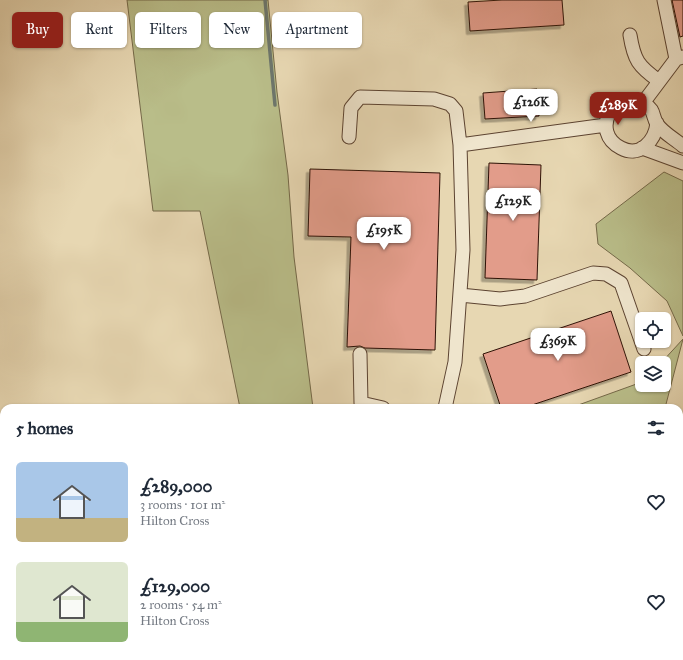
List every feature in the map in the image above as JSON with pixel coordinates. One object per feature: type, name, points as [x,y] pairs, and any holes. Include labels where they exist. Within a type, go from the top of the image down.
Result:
[{"type":"street","points":[[643,103],[659,81],[679,58],[664,0]]},
{"type":"street","points":[[630,35],[633,53],[644,70],[659,81]]},
{"type":"street","points":[[349,137],[351,108],[360,97],[434,99],[450,104],[456,111],[460,145],[463,250],[455,362],[446,404]]},
{"type":"street","points":[[630,99],[638,100],[643,103],[650,108],[655,115],[657,123],[654,137],[642,148],[633,150],[623,149],[615,145],[607,134],[606,125],[610,111],[621,101],[630,99]]},
{"type":"street","points":[[657,123],[683,146]]},
{"type":"street","points":[[460,145],[606,125]]},
{"type":"street","points":[[642,148],[683,163]]},
{"type":"street","points":[[460,295],[500,299],[525,296],[593,273],[606,274],[621,283],[644,350]]},
{"type":"street","points":[[360,354],[362,403],[366,404]]},
{"type":"green space","points":[[127,0],[268,0],[277,92],[288,175],[294,257],[312,404],[239,404],[200,211],[153,211]]},
{"type":"green space","points":[[664,172],[683,181],[683,336],[667,301],[630,268],[598,244],[596,224]]},
{"type":"green space","points":[[683,339],[671,385],[671,356],[667,356]]},
{"type":"green space","points":[[635,385],[635,392],[669,392],[666,404],[581,404]]},
{"type":"building","points":[[502,0],[562,0],[564,25],[470,31],[468,2]]},
{"type":"building","points":[[672,0],[683,0],[683,36],[680,37]]},
{"type":"building","points":[[537,89],[539,116],[485,119],[483,93]]},
{"type":"building","points":[[489,163],[541,165],[537,280],[485,278]]},
{"type":"building","points":[[310,169],[440,173],[435,350],[365,348],[360,346],[347,347],[351,237],[308,236]]},
{"type":"building","points":[[611,311],[631,372],[535,404],[500,404],[483,354]]},
{"type":"waterway","points":[[265,0],[275,105]]}]
